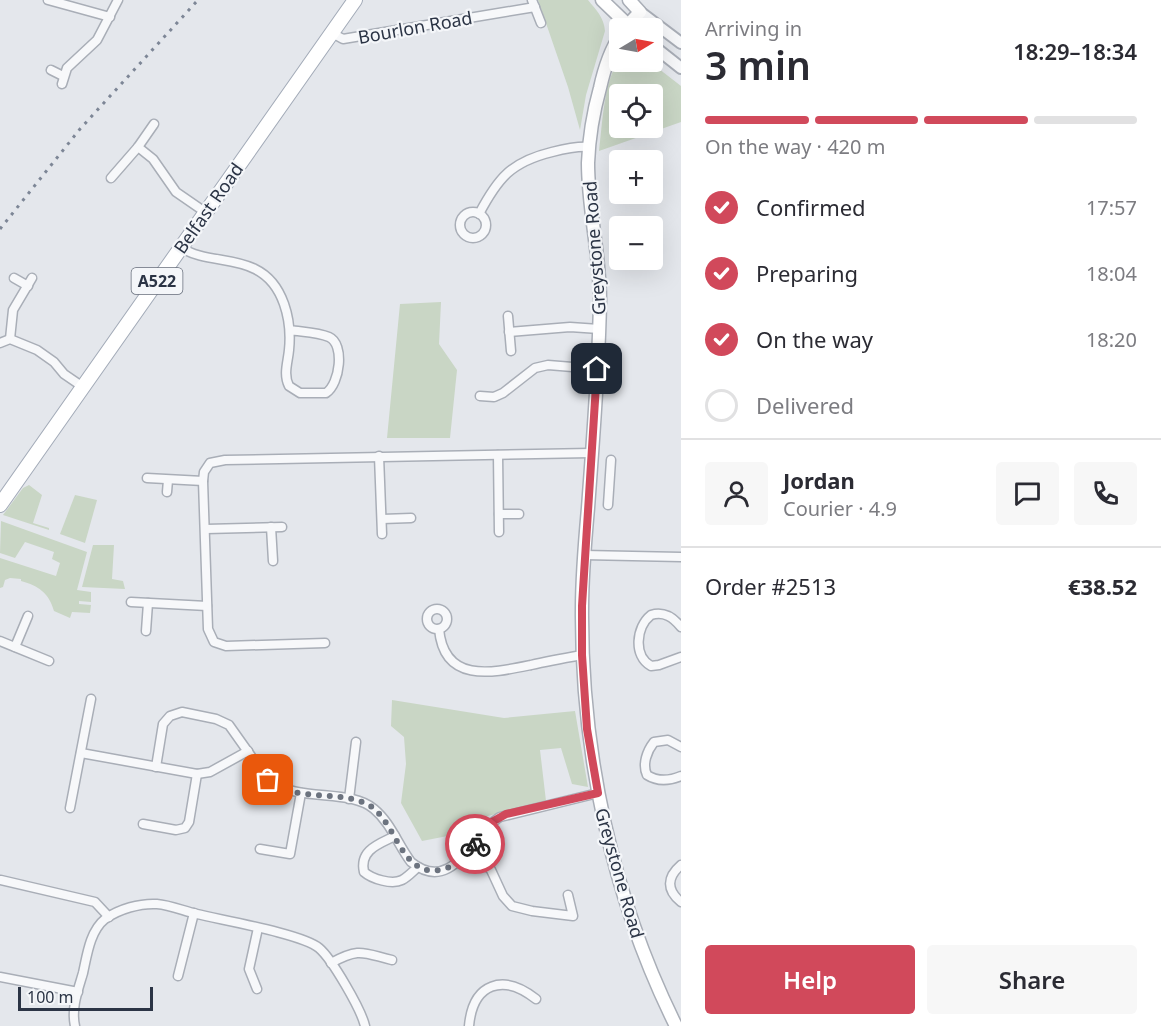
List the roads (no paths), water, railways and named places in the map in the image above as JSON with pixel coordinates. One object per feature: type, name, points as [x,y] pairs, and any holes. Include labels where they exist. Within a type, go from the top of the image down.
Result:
[{"type":"main road","name":"Belfast Road","points":[[0,505],[355,0]]},
{"type":"main road","points":[[602,0],[620,18]]},
{"type":"main road","points":[[629,0],[640,12],[636,18]]},
{"type":"main road","name":"Greystone Road","points":[[609,56],[596,102],[589,147],[590,185],[598,262],[599,328],[584,555],[582,655],[587,729],[611,852],[651,974],[676,1026]]},
{"type":"street","points":[[48,0],[110,17]]},
{"type":"street","points":[[51,70],[63,80],[69,65],[81,57],[97,40],[118,0]]},
{"type":"street","name":"Bourlon Road","points":[[332,33],[343,39],[533,3],[541,23]]},
{"type":"street","points":[[640,12],[681,43]]},
{"type":"street","points":[[663,54],[681,68]]},
{"type":"street","points":[[111,178],[138,147],[154,124]]},
{"type":"street","points":[[138,147],[161,168],[176,192],[205,212]]},
{"type":"street","points":[[479,214],[498,181],[516,165],[533,156],[589,147]]},
{"type":"street","points":[[180,247],[195,255],[239,263],[258,270],[276,288],[283,301],[290,330],[285,375],[289,386],[300,393],[326,393],[334,384],[338,374],[338,355],[334,342],[328,337],[290,330]]},
{"type":"street","points":[[10,339],[13,310],[30,283],[14,278]]},
{"type":"street","points":[[508,316],[511,351]]},
{"type":"street","points":[[509,332],[570,327],[599,328]]},
{"type":"street","points":[[0,343],[10,339],[37,350],[83,387]]},
{"type":"street","points":[[480,396],[494,397],[503,393],[535,368],[548,365],[597,369]]},
{"type":"street","points":[[325,643],[232,646],[214,642],[208,632],[203,482],[205,468],[215,461],[591,453]]},
{"type":"street","points":[[498,454],[499,532]]},
{"type":"street","points":[[379,456],[382,534]]},
{"type":"street","points":[[608,505],[610,460]]},
{"type":"street","points":[[147,478],[203,482]]},
{"type":"street","points":[[167,492],[168,480]]},
{"type":"street","points":[[590,483],[609,483]]},
{"type":"street","points":[[499,514],[519,514]]},
{"type":"street","points":[[382,519],[411,518]]},
{"type":"street","points":[[271,527],[273,561]]},
{"type":"street","points":[[206,529],[282,527]]},
{"type":"street","points":[[584,555],[681,557]]},
{"type":"street","points":[[131,602],[207,606]]},
{"type":"street","points":[[146,631],[148,603]]},
{"type":"street","points":[[681,627],[670,616],[660,613],[651,615],[642,625],[639,644],[641,657],[651,666],[659,666],[681,657]]},
{"type":"street","points":[[15,647],[28,616]]},
{"type":"street","points":[[439,629],[442,648],[451,661],[460,667],[481,672],[496,672],[582,655]]},
{"type":"street","points":[[0,641],[49,661]]},
{"type":"street","points":[[70,808],[91,699]]},
{"type":"street","points":[[156,766],[163,724],[166,719],[178,712],[224,722],[236,734],[268,780],[282,789],[367,804],[374,809],[395,836],[408,857],[418,867],[432,871],[454,865],[500,816],[598,793]]},
{"type":"street","points":[[681,747],[668,740],[656,741],[650,748],[645,767],[647,775],[656,780],[669,780],[681,776]]},
{"type":"street","points":[[349,800],[356,742]]},
{"type":"street","points":[[81,753],[196,774],[210,772],[248,752]]},
{"type":"street","points":[[144,824],[176,830],[185,828],[189,822],[196,774]]},
{"type":"street","points":[[260,849],[290,854],[301,793]]},
{"type":"street","points":[[395,836],[368,851],[363,859],[364,872],[374,878],[397,882],[418,867]]},
{"type":"street","points":[[470,850],[491,870],[503,896],[513,906],[532,911],[573,916],[568,895]]},
{"type":"street","points":[[681,865],[674,872],[669,883],[672,892],[681,902]]},
{"type":"street","points":[[1,880],[95,902],[109,916]]},
{"type":"street","points":[[75,1026],[73,1016],[78,992],[93,936],[100,923],[109,916],[128,908],[146,905],[162,905],[313,944],[321,949],[331,963],[365,1026]]},
{"type":"street","points":[[178,976],[194,913]]},
{"type":"street","points":[[257,989],[250,974],[249,962],[258,928]]},
{"type":"street","points":[[331,963],[356,952],[388,959],[381,968]]},
{"type":"street","points":[[0,977],[78,992]]},
{"type":"street","points":[[469,1026],[475,1000],[482,992],[494,986],[516,987],[536,999]]},
{"type":"railway","points":[[0,229],[80,129],[198,0]]}]
